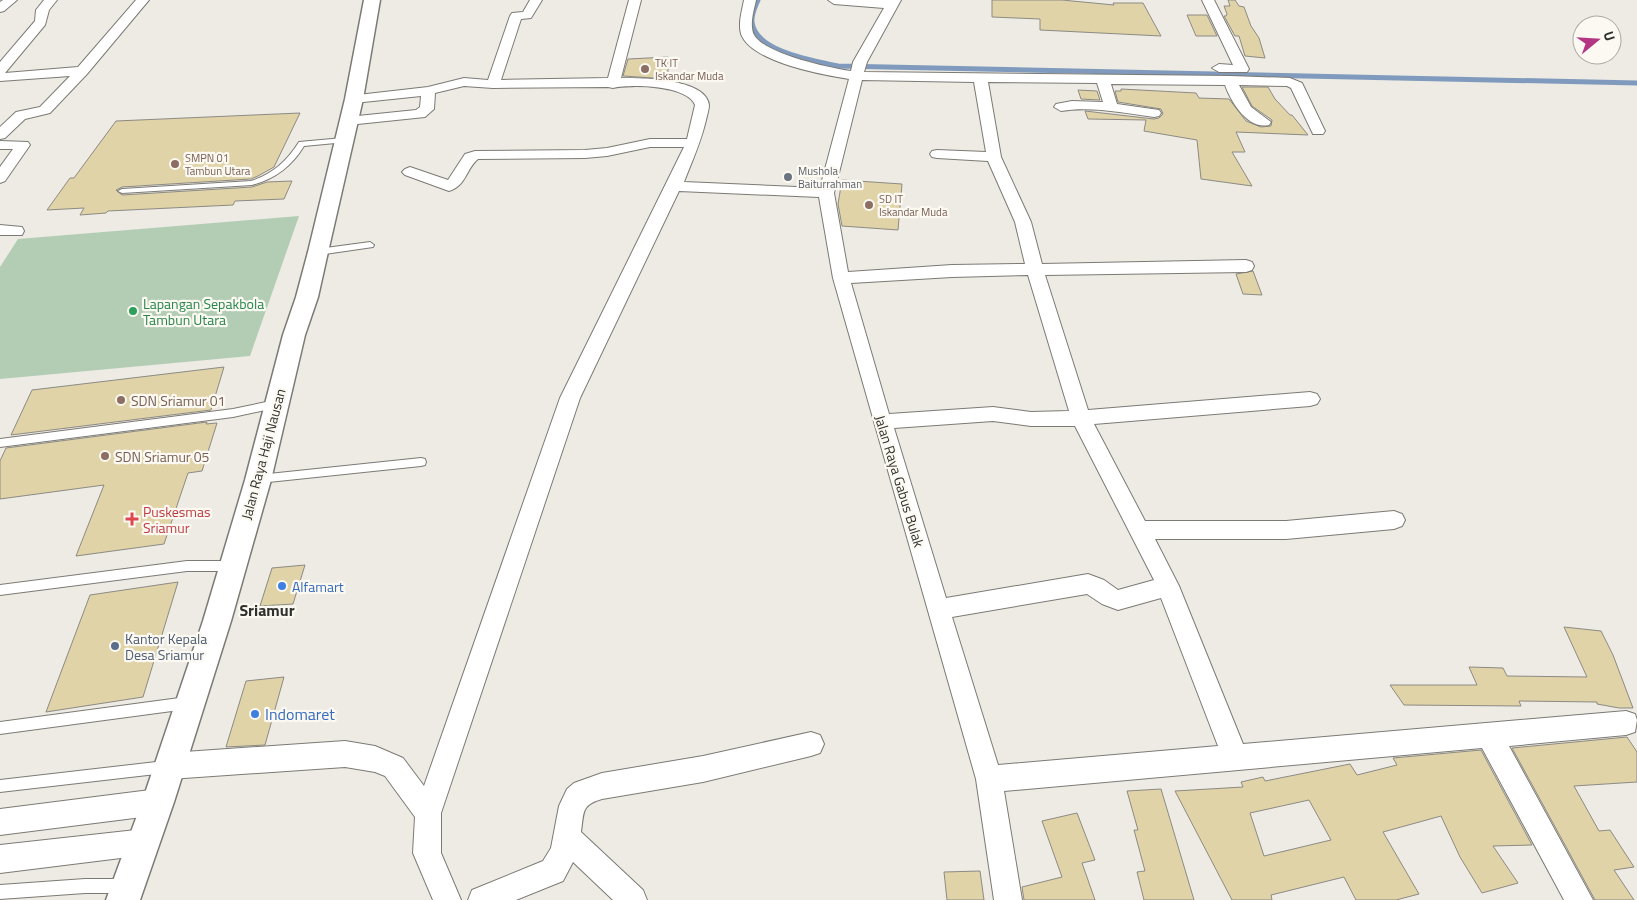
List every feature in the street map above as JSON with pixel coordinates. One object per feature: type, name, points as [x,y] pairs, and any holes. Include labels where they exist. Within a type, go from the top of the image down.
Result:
[{"type":"street","points":[[0,8],[11,0]]},
{"type":"street","points":[[0,70],[41,22],[40,14],[43,7],[51,0]]},
{"type":"street","points":[[0,135],[21,115],[42,112],[82,71],[143,0]]},
{"type":"street","name":"Jalan Raya Haji Nausan","points":[[126,893],[145,842],[218,621],[232,566],[258,480],[294,335],[307,297],[318,252],[348,120],[372,0]]},
{"type":"street","points":[[493,84],[516,16],[527,16],[536,0]]},
{"type":"street","points":[[613,84],[635,0]]},
{"type":"street","points":[[750,0],[745,24],[749,37],[755,44],[789,59],[838,73],[878,62]]},
{"type":"street","points":[[834,0],[894,2]]},
{"type":"street","points":[[1112,66],[1242,69],[1208,0]]},
{"type":"street","name":"Jalan Raya Gabus Bulak","points":[[894,2],[858,69],[826,193],[841,278],[989,779],[1008,900]]},
{"type":"street","points":[[858,69],[980,77],[1230,80],[1292,83],[1297,86],[1318,131]]},
{"type":"street","points":[[0,77],[82,71]]},
{"type":"street","points":[[980,77],[994,157],[1023,222],[1035,270],[1081,418],[1168,586],[1235,757]]},
{"type":"street","points":[[1103,79],[1111,107]]},
{"type":"street","points":[[1230,80],[1240,105],[1251,115],[1264,122]]},
{"type":"street","points":[[348,120],[428,91],[464,82],[493,84],[613,84],[645,82],[683,88],[699,98],[702,105],[693,143],[674,186],[570,398],[428,813],[427,854],[447,900]]},
{"type":"street","points":[[348,120],[420,114],[427,109],[428,91]]},
{"type":"street","points":[[1061,107],[1072,104],[1154,113]]},
{"type":"street","points":[[410,172],[449,186],[454,184],[467,162],[476,156],[585,154],[650,143],[693,143]]},
{"type":"street","points":[[0,145],[23,145],[0,178]]},
{"type":"street","points":[[937,154],[994,157]]},
{"type":"street","points":[[674,186],[826,193]]},
{"type":"street","points":[[841,278],[952,271],[1246,266]]},
{"type":"street","points":[[882,422],[914,418],[993,414],[1031,419],[1081,418],[1310,399]]},
{"type":"street","points":[[1139,530],[1286,530],[1394,520]]},
{"type":"street","points":[[939,609],[1088,584],[1099,588],[1118,600],[1168,586]]},
{"type":"street","points":[[989,779],[1626,723]]},
{"type":"street","points":[[1489,735],[1580,900]]},
{"type":"street","points":[[482,900],[553,871],[562,857],[572,806],[576,798],[594,788],[703,769],[811,744]]},
{"type":"street","points":[[170,766],[345,754],[375,759],[394,767],[428,813]]},
{"type":"street","points":[[0,822],[158,802]]},
{"type":"street","points":[[567,837],[633,900]]},
{"type":"street","points":[[0,859],[145,842]]},
{"type":"lane","points":[[122,191],[252,183],[271,177],[279,172],[297,153],[302,144],[348,120]]},
{"type":"lane","points":[[318,252],[370,245]]},
{"type":"lane","points":[[0,443],[233,413],[278,403]]},
{"type":"lane","points":[[258,480],[421,462]]},
{"type":"lane","points":[[0,590],[187,566],[232,566]]},
{"type":"lane","points":[[0,728],[190,703]]},
{"type":"lane","points":[[0,786],[170,766]]},
{"type":"lane","points":[[0,892],[85,886],[126,893]]},
{"type":"green space","name":"Lapangan Sepakbola Tambun Utara","points":[[299,216],[250,356],[0,379],[0,267],[18,239]]},
{"type":"building","points":[[992,0],[1062,0],[1114,5],[1113,3],[1143,3],[1161,36],[1040,30],[1040,19],[992,17]]},
{"type":"building","points":[[1228,0],[1235,0],[1239,6],[1244,7],[1251,26],[1259,38],[1265,58],[1245,56],[1239,36],[1235,36],[1224,16],[1227,14],[1224,6],[1230,6]]},
{"type":"building","points":[[1187,15],[1207,15],[1217,36],[1196,36]]},
{"type":"building","name":"TK IT Iskandar Muda","points":[[668,57],[668,79],[623,76],[628,59]]},
{"type":"building","points":[[1242,87],[1268,87],[1275,99],[1292,115],[1308,135],[1236,132],[1245,152],[1232,152],[1252,186],[1201,179],[1197,140],[1144,131],[1146,120],[1088,119],[1085,111],[1154,119],[1159,118],[1163,114],[1161,109],[1118,102],[1115,91],[1121,91],[1121,89],[1196,93],[1199,98],[1229,99],[1246,121],[1261,127],[1271,126],[1272,120],[1252,106]]},
{"type":"building","points":[[1078,90],[1097,91],[1100,100],[1081,99]]},
{"type":"building","points":[[300,113],[274,167],[251,179],[122,187],[116,190],[122,195],[252,187],[267,182],[292,181],[284,199],[235,201],[233,205],[108,211],[106,213],[80,215],[84,208],[47,210],[70,178],[74,178],[116,121]]},
{"type":"building","name":"SD IT Iskandar Muda","points":[[842,180],[902,184],[898,230],[842,226],[838,204]]},
{"type":"building","points":[[1253,271],[1262,295],[1243,294],[1236,274]]},
{"type":"building","name":"SDN Sriamur 01","points":[[224,367],[211,410],[11,435],[32,390]]},
{"type":"building","name":"SDN Sriamur 05","points":[[207,422],[206,424],[217,423],[202,471],[188,473],[164,544],[76,556],[104,485],[0,499],[0,461],[6,448]]},
{"type":"building","name":"Alfamart","points":[[305,565],[293,604],[260,606],[272,568]]},
{"type":"building","name":"Kantor Kepala Desa Sriamur","points":[[178,582],[143,697],[46,712],[90,595]]},
{"type":"building","points":[[1564,627],[1601,631],[1613,655],[1633,708],[1619,708],[1597,704],[1597,702],[1519,701],[1521,706],[1404,705],[1390,685],[1477,685],[1469,667],[1503,668],[1507,676],[1587,677]]},
{"type":"building","name":"Indomaret","points":[[284,677],[265,745],[226,747],[246,681]]},
{"type":"building","points":[[1627,737],[1637,752],[1637,782],[1574,786],[1599,831],[1610,830],[1634,867],[1614,870],[1634,900],[1595,900],[1512,748]]},
{"type":"building","points":[[1481,750],[1532,845],[1493,846],[1518,883],[1482,893],[1460,857],[1441,816],[1383,832],[1419,894],[1396,900],[1356,900],[1344,877],[1271,895],[1272,900],[1232,900],[1175,791],[1243,787],[1241,782],[1263,777],[1265,781],[1350,764],[1357,775],[1397,765],[1393,758]],"holes":[[[1309,800],[1331,840],[1264,856],[1250,813]]]},
{"type":"building","points":[[1161,789],[1194,900],[1144,900],[1137,872],[1145,871],[1134,830],[1138,830],[1127,791]]},
{"type":"building","points":[[1077,813],[1095,860],[1082,863],[1095,900],[1024,900],[1022,887],[1062,877],[1042,821]]},
{"type":"building","points":[[980,871],[984,900],[947,900],[944,872]]},
{"type":"waterway","points":[[758,0],[752,22],[756,32],[763,41],[774,48],[801,58],[838,66],[1637,83]]},
{"type":"place","name":"TK IT Iskandar Muda","points":[[645,69]]},
{"type":"place","name":"SMPN 01 Tambun Utara","points":[[175,164]]},
{"type":"place","name":"Mushola Baiturrahman","points":[[788,177]]},
{"type":"place","name":"SD IT Iskandar Muda","points":[[869,205]]},
{"type":"place","name":"Lapangan Sepakbola Tambun Utara","points":[[133,311]]},
{"type":"place","name":"SDN Sriamur 01","points":[[121,400]]},
{"type":"place","name":"SDN Sriamur 05","points":[[105,456]]},
{"type":"place","name":"Puskesmas Sriamur","points":[[132,519]]},
{"type":"place","name":"Alfamart","points":[[282,586]]},
{"type":"place","name":"Kantor Kepala Desa Sriamur","points":[[115,646]]},
{"type":"place","name":"Indomaret","points":[[255,714]]},
{"type":"district","name":"Sriamur","points":[[267,610]]}]
